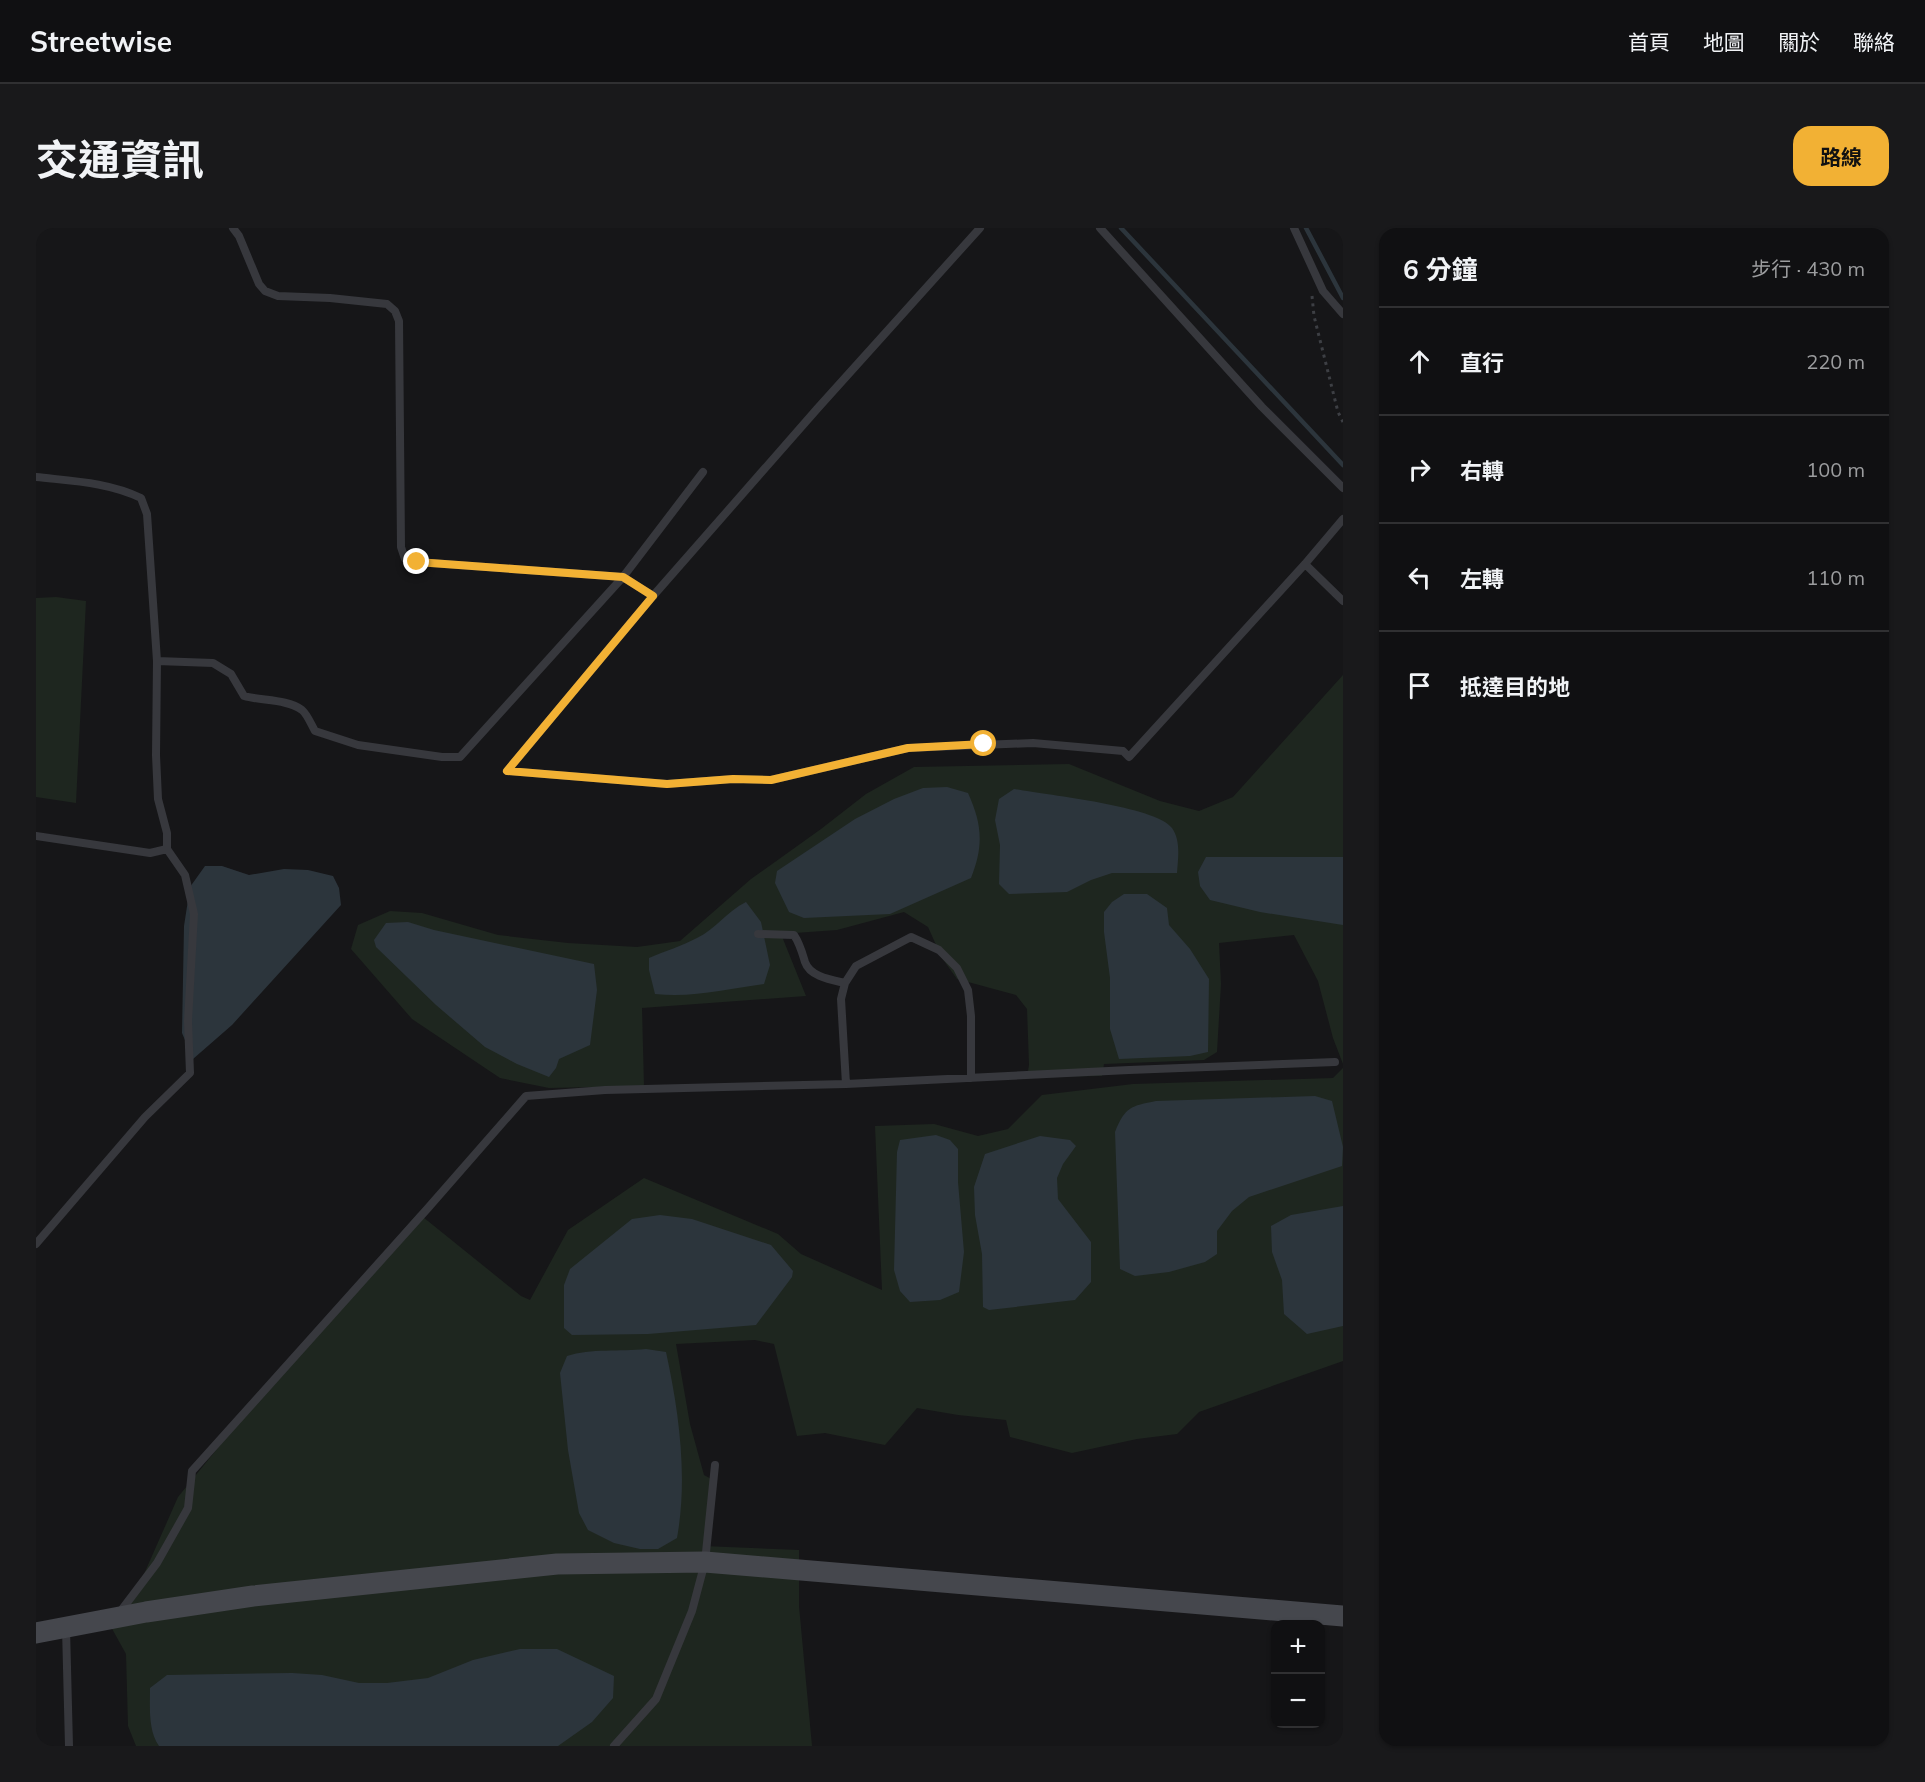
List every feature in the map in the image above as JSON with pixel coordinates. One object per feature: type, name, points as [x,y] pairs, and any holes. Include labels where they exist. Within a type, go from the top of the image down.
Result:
[{"type":"street","points":[[36,1633],[66,1626],[253,1596],[557,1564],[705,1562],[1343,1616]]},
{"type":"lane","points":[[233,228],[239,236],[259,284],[265,291],[278,296],[330,298],[387,304],[395,311],[399,321],[401,548],[405,559],[417,562],[623,577],[653,596]]},
{"type":"lane","points":[[980,228],[653,596],[507,771],[667,784],[733,779],[771,780],[908,748],[1033,743],[1123,751],[1129,757],[1305,564],[1343,519]]},
{"type":"lane","points":[[1100,228],[1262,406],[1343,488]]},
{"type":"lane","points":[[1294,228],[1323,291],[1343,314]]},
{"type":"lane","points":[[157,661],[213,663],[231,674],[244,696],[261,701],[282,702],[303,710],[315,731],[358,745],[442,757],[460,757],[623,577],[703,472]]},
{"type":"lane","points":[[36,477],[104,485],[125,490],[141,498],[147,514],[157,661],[158,800],[167,833],[167,849],[184,875],[194,914],[188,1021],[189,1072],[145,1118],[36,1244]]},
{"type":"lane","points":[[1305,564],[1343,601]]},
{"type":"lane","points":[[36,836],[150,854],[167,849]]},
{"type":"lane","points":[[758,934],[794,935],[802,950],[805,964],[816,975],[845,983]]},
{"type":"lane","points":[[846,1084],[841,999],[845,983],[856,966],[911,936],[939,950],[957,968],[968,990],[971,1016],[971,1078]]},
{"type":"lane","points":[[115,1618],[157,1563],[178,1529],[188,1508],[192,1471],[526,1095],[605,1090],[846,1084],[1335,1062]]},
{"type":"lane","points":[[614,1746],[656,1699],[692,1611],[705,1562],[715,1465]]},
{"type":"lane","points":[[66,1626],[69,1746]]},
{"type":"path","points":[[1312,293],[1314,316],[1338,412],[1343,422]]},
{"type":"shaded area","points":[[56,597],[86,601],[76,803],[36,797],[36,598]]},
{"type":"shaded area","points":[[1343,675],[1343,1064],[1333,1038],[1318,981],[1294,935],[1219,943],[1221,984],[1217,1052],[1204,1060],[1104,1064],[1102,1076],[1027,1077],[1029,1065],[1027,1009],[1016,995],[957,979],[942,958],[928,927],[904,912],[837,930],[781,934],[806,996],[642,1008],[644,1086],[549,1088],[500,1078],[412,1019],[351,949],[358,925],[390,911],[422,913],[498,935],[568,943],[637,947],[680,941],[751,879],[866,794],[914,767],[1069,764],[1160,801],[1199,811],[1233,797]]},
{"type":"shaded area","points":[[947,787],[968,793],[979,825],[978,855],[971,878],[890,914],[804,918],[789,912],[775,883],[777,871],[855,819],[894,799],[923,788]]},
{"type":"shaded area","points":[[1014,789],[1123,808],[1162,820],[1172,828],[1177,838],[1177,873],[1112,873],[1067,892],[1009,894],[999,884],[1000,845],[995,820],[999,799]]},
{"type":"shaded area","points":[[1206,857],[1343,857],[1343,925],[1260,912],[1210,900],[1200,886],[1198,872]]},
{"type":"shaded area","points":[[205,866],[222,866],[249,875],[284,869],[308,870],[333,876],[339,888],[341,905],[232,1025],[193,1059],[182,1033],[184,926],[190,887]]},
{"type":"shaded area","points":[[1124,894],[1147,894],[1167,908],[1169,925],[1190,949],[1209,979],[1208,1052],[1190,1056],[1119,1059],[1110,1029],[1110,978],[1104,932],[1104,912],[1112,902]]},
{"type":"shaded area","points":[[746,902],[761,922],[770,965],[764,984],[697,994],[655,994],[649,970],[649,958],[704,934]]},
{"type":"shaded area","points":[[408,922],[434,930],[594,964],[597,990],[590,1045],[559,1059],[549,1077],[517,1064],[485,1047],[436,1005],[376,947],[374,940],[386,923]]},
{"type":"shaded area","points":[[1343,1068],[1343,1361],[1199,1412],[1177,1434],[1137,1439],[1072,1453],[1010,1437],[1006,1420],[917,1408],[885,1445],[825,1433],[797,1436],[774,1344],[755,1340],[676,1344],[690,1424],[704,1475],[713,1480],[703,1546],[799,1550],[799,1606],[812,1746],[136,1746],[128,1726],[126,1654],[105,1616],[133,1599],[178,1497],[273,1380],[418,1213],[521,1296],[530,1300],[568,1230],[644,1178],[778,1234],[801,1254],[882,1290],[875,1126],[934,1124],[978,1136],[1008,1129],[1042,1095],[1133,1084],[1333,1078]]},
{"type":"shaded area","points":[[1315,1096],[1332,1101],[1343,1147],[1342,1166],[1249,1197],[1232,1211],[1217,1231],[1217,1254],[1205,1262],[1169,1272],[1135,1276],[1120,1269],[1115,1132],[1122,1117],[1130,1109],[1140,1104],[1156,1101]]},
{"type":"shaded area","points":[[936,1135],[950,1140],[958,1149],[958,1182],[964,1252],[959,1292],[940,1300],[910,1302],[900,1291],[894,1270],[897,1152],[900,1140]]},
{"type":"shaded area","points":[[1040,1136],[1070,1140],[1076,1146],[1063,1164],[1057,1178],[1058,1199],[1091,1242],[1091,1282],[1075,1300],[989,1310],[983,1307],[982,1254],[975,1215],[974,1187],[985,1154]]},
{"type":"shaded area","points":[[1343,1206],[1343,1326],[1307,1334],[1284,1314],[1282,1280],[1272,1252],[1271,1226],[1291,1215]]},
{"type":"shaded area","points":[[660,1215],[692,1219],[771,1245],[793,1271],[792,1277],[756,1325],[648,1334],[572,1335],[564,1328],[564,1285],[570,1269],[632,1219]]},
{"type":"shaded area","points":[[646,1349],[666,1352],[675,1398],[682,1468],[677,1538],[658,1549],[640,1549],[614,1543],[588,1530],[579,1513],[568,1450],[560,1373],[567,1356],[596,1351]]},
{"type":"shaded area","points":[[520,1649],[557,1649],[614,1676],[613,1698],[592,1722],[558,1746],[159,1746],[151,1726],[150,1688],[167,1675],[292,1673],[322,1675],[359,1683],[387,1683],[428,1678],[473,1660]]},
{"type":"waterway","points":[[1121,228],[1343,465]]},
{"type":"waterway","points":[[1306,228],[1343,298]]},
{"type":"route","points":[[417,562],[623,577],[653,596],[507,771],[667,784],[733,779],[771,780],[908,748],[984,744]]}]
